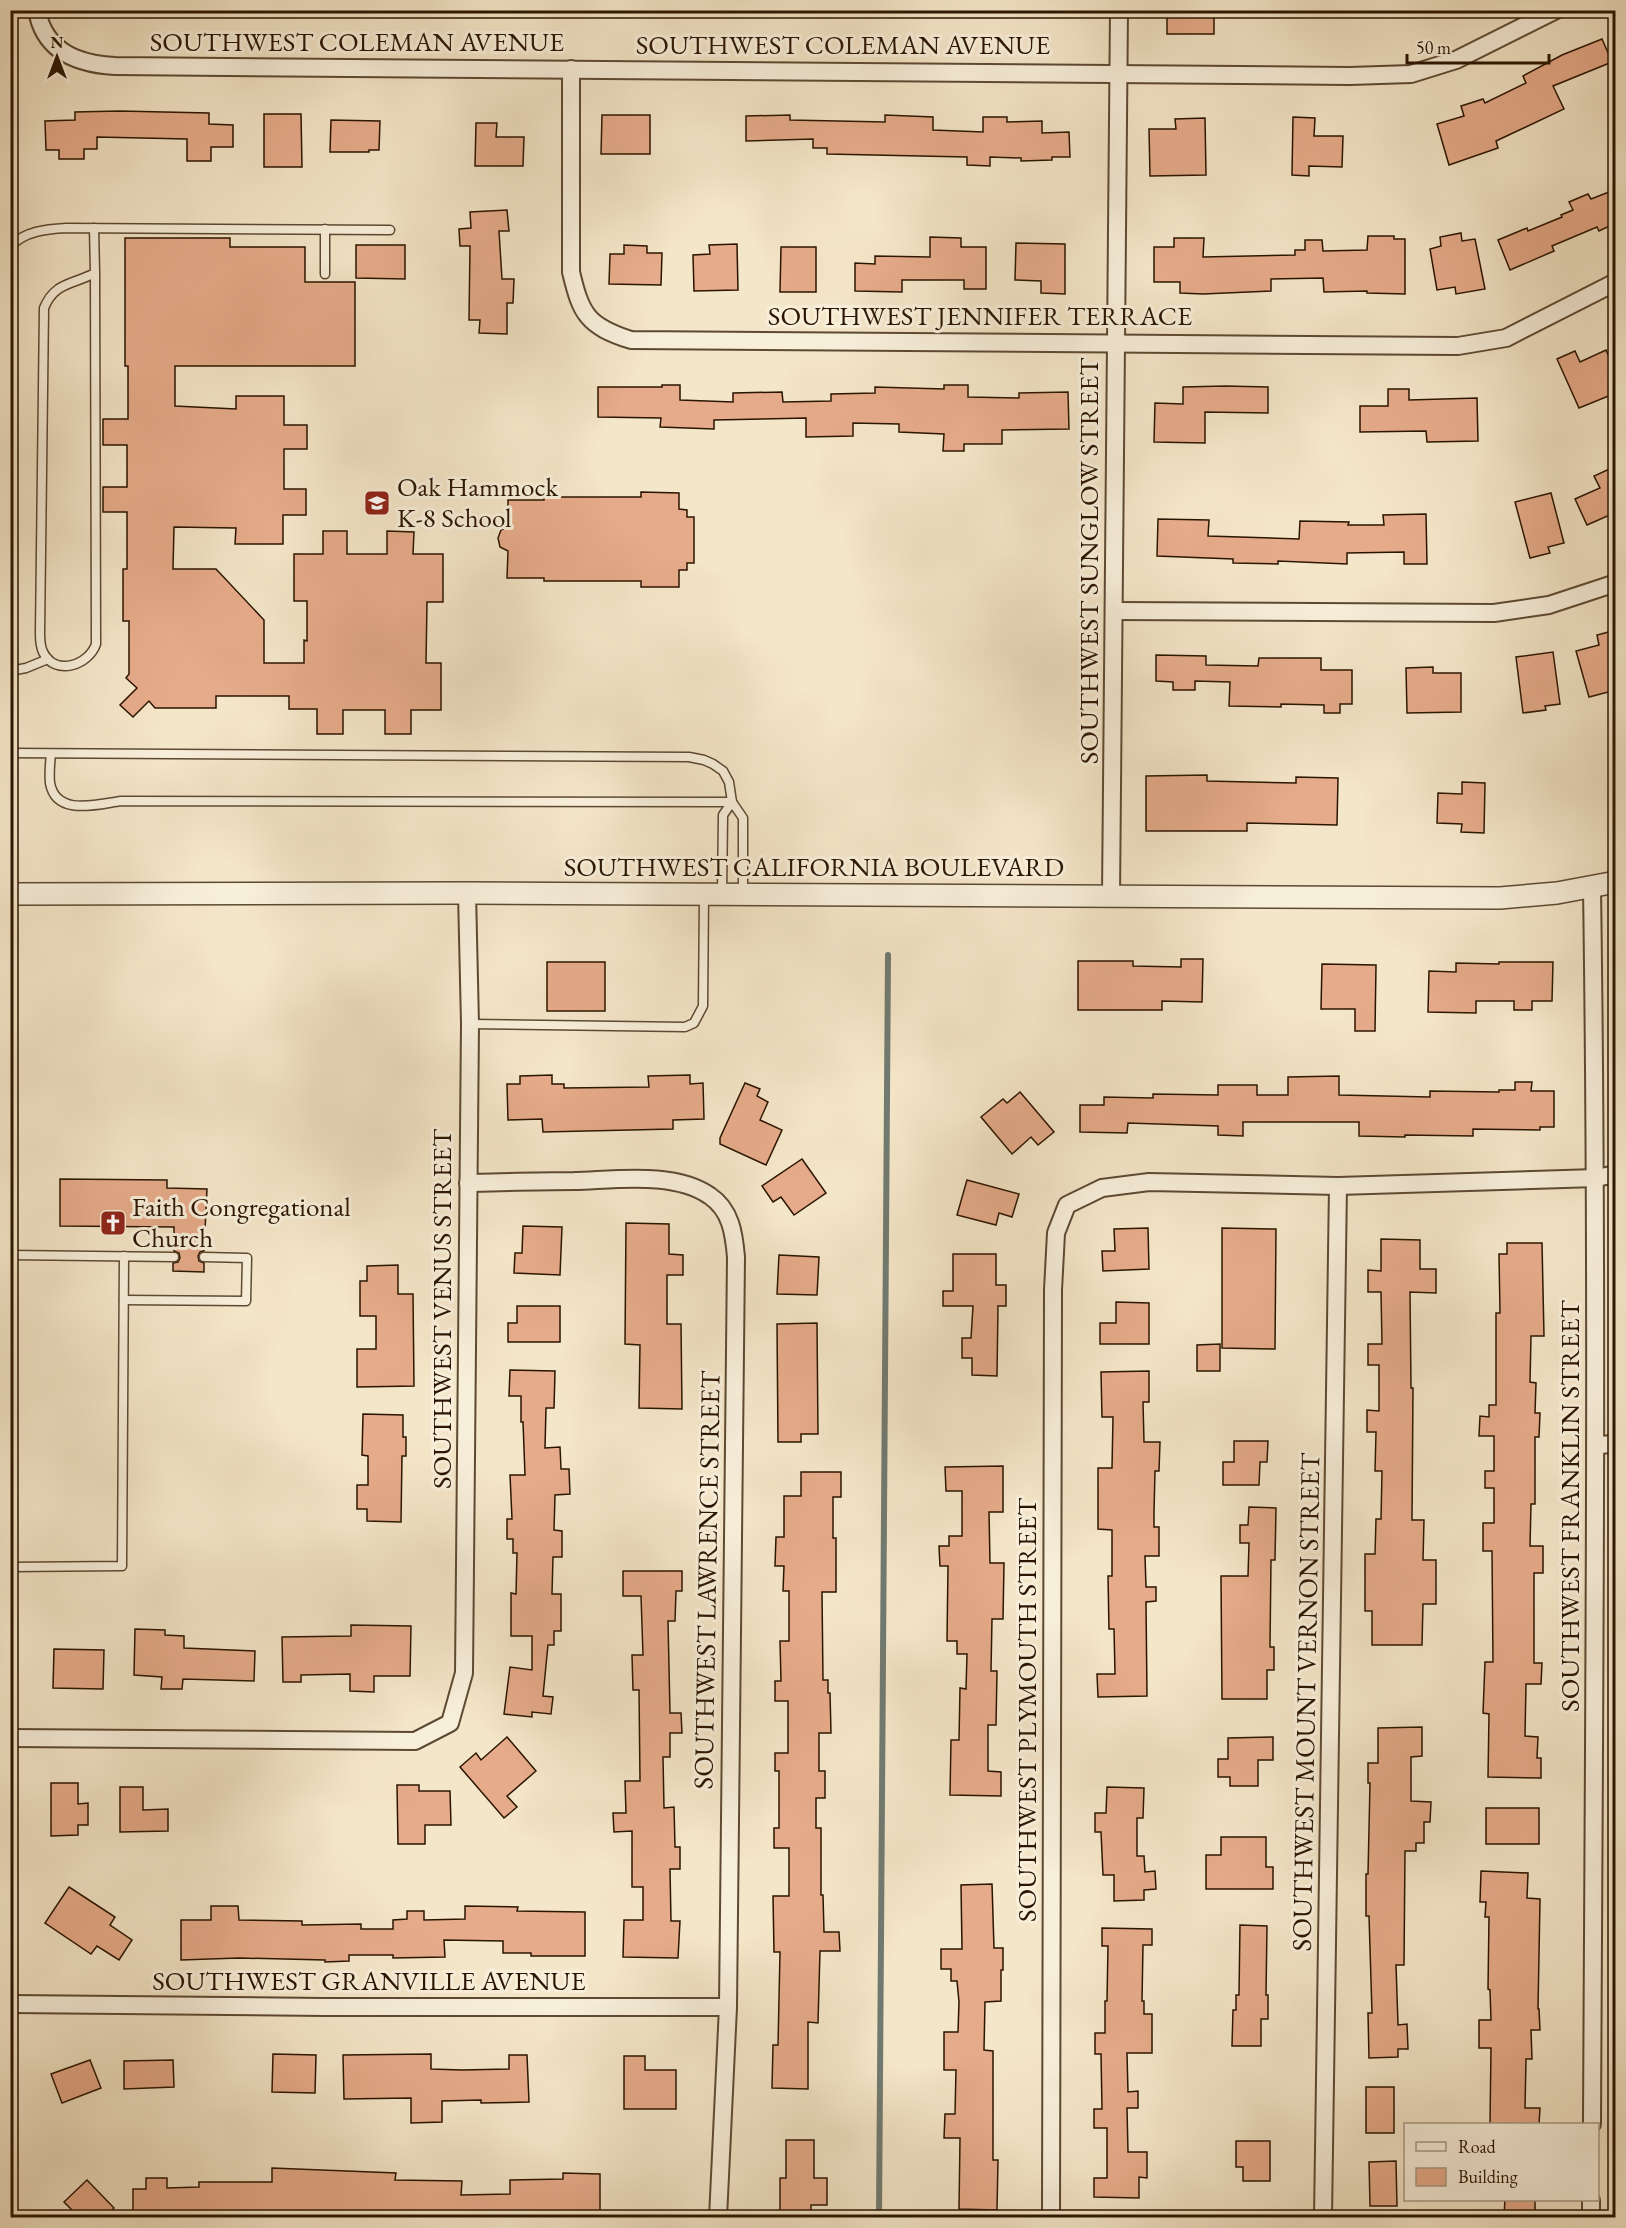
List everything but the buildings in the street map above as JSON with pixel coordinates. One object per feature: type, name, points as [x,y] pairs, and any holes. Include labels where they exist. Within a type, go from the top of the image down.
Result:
[{"type":"street","name":"SOUTHWEST COLEMAN AVENUE","points":[[37,10],[42,27],[49,38],[68,56],[80,61],[116,66],[1338,75],[1411,74],[1456,60],[1556,10]]},
{"type":"street","name":"SOUTHWEST SUNGLOW STREET","points":[[1111,897],[1119,10]]},
{"type":"street","name":"SOUTHWEST JENNIFER TERRACE","points":[[571,69],[571,272],[578,302],[591,321],[608,333],[631,339],[1458,346],[1506,338],[1616,282]]},
{"type":"street","points":[[1115,611],[1494,613],[1549,605],[1616,583]]},
{"type":"street","name":"SOUTHWEST CALIFORNIA BOULEVARD","points":[[10,894],[467,893],[1500,898],[1557,893],[1616,882]]},
{"type":"street","name":"SOUTHWEST FRANKLIN STREET","points":[[1592,888],[1596,1178],[1592,2123]]},
{"type":"street","name":"SOUTHWEST VENUS STREET","points":[[10,1738],[415,1741],[450,1723],[465,1673],[470,1023],[467,893]]},
{"type":"street","points":[[1338,1186],[1596,1178],[1616,1174]]},
{"type":"street","name":"SOUTHWEST LAWRENCE STREET","points":[[468,1183],[635,1180],[679,1183],[710,1196],[727,1215],[731,1224],[736,1257],[728,2007],[718,2217]]},
{"type":"street","name":"SOUTHWEST PLYMOUTH STREET","points":[[1051,2217],[1053,1290],[1056,1233],[1067,1205],[1102,1188],[1149,1182],[1338,1186]]},
{"type":"street","name":"SOUTHWEST MOUNT VERNON STREET","points":[[1323,2217],[1338,1186]]},
{"type":"street","points":[[1596,1445],[1616,1444]]},
{"type":"street","name":"SOUTHWEST GRANVILLE AVENUE","points":[[10,2004],[728,2007]]},
{"type":"street","points":[[1591,2201],[1591,2217]]},
{"type":"lane","points":[[94,228],[95,273],[96,644],[93,653],[75,665],[56,665],[48,659],[42,648],[40,633],[44,308],[49,295],[57,288],[95,273]]},
{"type":"lane","points":[[10,247],[29,234],[45,229],[390,230]]},
{"type":"lane","points":[[325,229],[325,274]]},
{"type":"lane","points":[[10,670],[26,668],[48,659]]},
{"type":"lane","points":[[10,753],[689,757],[704,759],[723,771],[729,782],[732,801],[743,818],[743,895]]},
{"type":"lane","points":[[51,753],[51,785],[55,794],[71,806],[121,801],[732,801]]},
{"type":"lane","points":[[470,1023],[685,1027],[694,1023],[704,1006],[713,895],[723,815],[732,801]]},
{"type":"lane","points":[[10,1255],[174,1257]]},
{"type":"lane","points":[[10,1567],[122,1566],[124,1256]]},
{"type":"lane","points":[[124,1300],[246,1301],[247,1258],[204,1257]]},
{"type":"waterway","points":[[879,2218],[888,955]]},
{"type":"place","name":"Oak Hammock K-8 School","points":[[377,503]]},
{"type":"place","name":"Faith Congregational Church","points":[[113,1223]]}]
